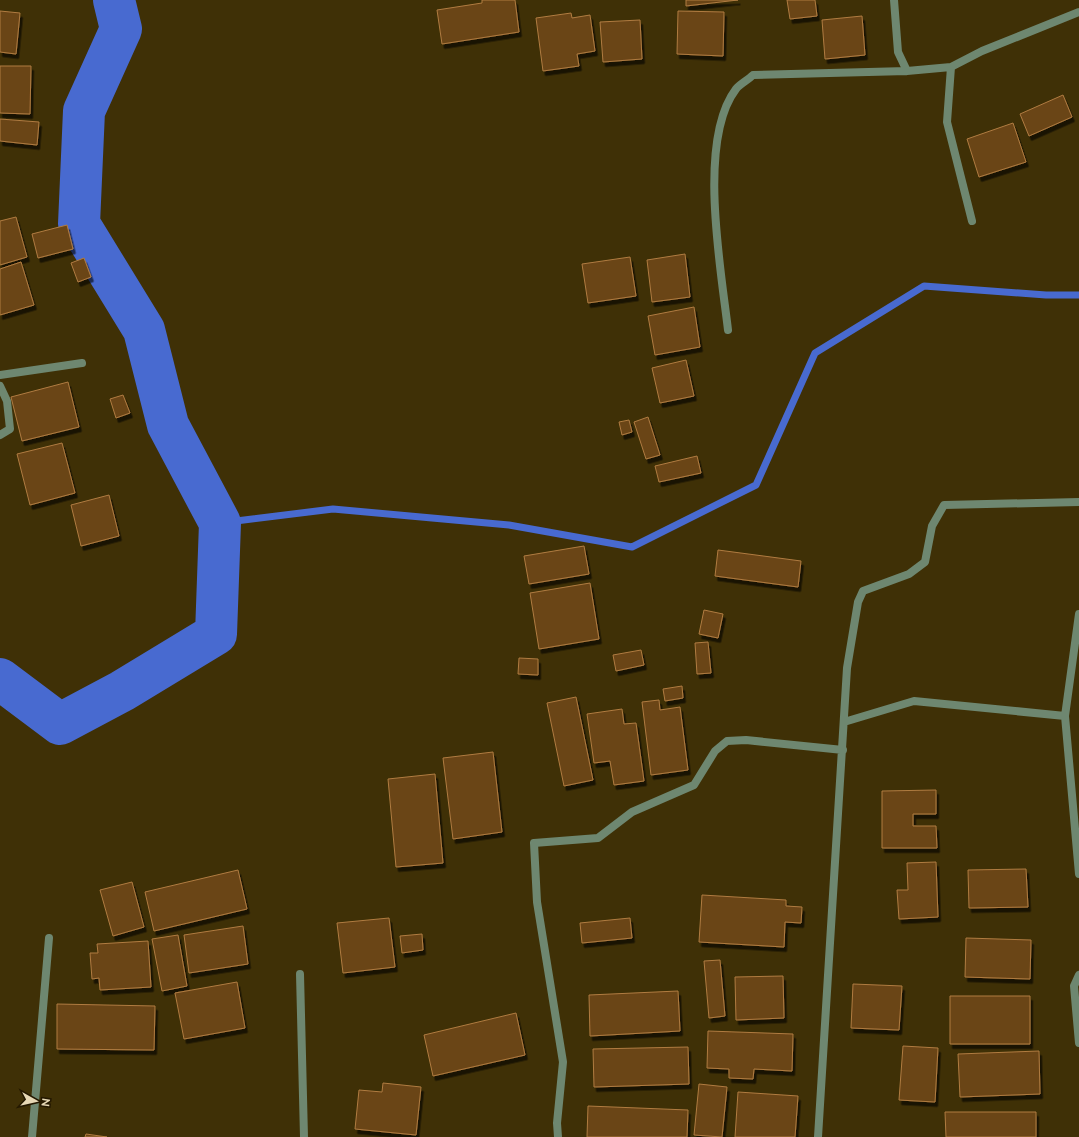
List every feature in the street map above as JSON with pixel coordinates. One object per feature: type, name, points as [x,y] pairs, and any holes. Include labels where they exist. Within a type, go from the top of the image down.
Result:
[{"type":"street","points":[[894,0],[898,52],[908,71]]},
{"type":"street","points":[[728,330],[716,228],[714,150],[725,109],[737,88],[753,76],[908,71],[951,67],[982,51],[1079,12]]},
{"type":"street","points":[[951,67],[947,122],[972,221]]},
{"type":"street","points":[[0,375],[82,363]]},
{"type":"street","points":[[0,386],[7,401],[10,429],[0,435]]},
{"type":"street","points":[[818,1137],[847,668],[858,602],[863,591],[909,574],[925,562],[932,526],[944,505],[1079,502]]},
{"type":"street","points":[[1079,614],[1065,716],[1079,874]]},
{"type":"street","points":[[844,722],[914,701],[1065,716]]},
{"type":"street","points":[[558,1137],[557,1123],[563,1062],[537,902],[534,843],[598,838],[632,812],[694,785],[715,751],[727,741],[746,740],[843,750]]},
{"type":"street","points":[[32,1137],[49,938]]},
{"type":"street","points":[[300,974],[304,1137]]},
{"type":"street","points":[[1079,975],[1074,986],[1079,1044]]},
{"type":"building","points":[[482,0],[515,0],[519,32],[442,44],[437,10],[482,3]]},
{"type":"building","points":[[686,0],[738,0],[686,6]]},
{"type":"building","points":[[787,0],[815,0],[817,16],[790,19]]},
{"type":"building","points":[[0,11],[20,13],[16,54],[0,52]]},
{"type":"building","points":[[678,11],[724,12],[723,56],[677,54]]},
{"type":"building","points":[[571,13],[572,18],[590,15],[595,51],[577,54],[579,66],[543,71],[536,18]]},
{"type":"building","points":[[862,16],[865,55],[825,59],[822,20]]},
{"type":"building","points":[[640,20],[642,59],[603,62],[600,22]]},
{"type":"building","points":[[0,66],[31,66],[30,114],[0,113]]},
{"type":"building","points":[[1063,95],[1072,117],[1029,136],[1020,114]]},
{"type":"building","points":[[0,119],[39,122],[37,145],[0,141]]},
{"type":"building","points":[[1013,123],[1026,162],[979,177],[967,139]]},
{"type":"building","points":[[16,217],[27,257],[0,265],[0,221]]},
{"type":"building","points":[[67,225],[73,249],[38,258],[32,234]]},
{"type":"building","points":[[685,254],[690,297],[652,302],[647,260]]},
{"type":"building","points":[[630,257],[636,296],[588,303],[582,264]]},
{"type":"building","points":[[84,258],[91,277],[78,282],[71,263]]},
{"type":"building","points":[[21,262],[34,305],[0,315],[0,269]]},
{"type":"building","points":[[694,307],[700,347],[655,355],[648,316]]},
{"type":"building","points":[[686,360],[694,396],[660,403],[652,368]]},
{"type":"building","points":[[68,382],[79,427],[22,441],[11,397]]},
{"type":"building","points":[[123,395],[130,413],[116,418],[110,399]]},
{"type":"building","points":[[648,417],[660,455],[646,459],[634,422]]},
{"type":"building","points":[[629,420],[632,432],[622,435],[619,422]]},
{"type":"building","points":[[62,443],[75,493],[30,505],[17,454]]},
{"type":"building","points":[[697,456],[701,473],[659,482],[655,466]]},
{"type":"building","points":[[109,495],[119,536],[81,546],[71,505]]},
{"type":"building","points":[[584,546],[589,574],[529,584],[524,556]]},
{"type":"building","points":[[718,550],[801,561],[798,587],[715,576]]},
{"type":"building","points":[[590,583],[599,639],[539,649],[530,593]]},
{"type":"building","points":[[704,610],[723,614],[718,638],[699,634]]},
{"type":"building","points":[[708,642],[711,673],[697,674],[695,643]]},
{"type":"building","points":[[641,650],[644,665],[616,671],[613,655]]},
{"type":"building","points":[[519,658],[538,659],[538,675],[518,674]]},
{"type":"building","points":[[682,686],[683,698],[665,701],[663,689]]},
{"type":"building","points":[[576,697],[593,780],[564,786],[547,703]]},
{"type":"building","points":[[659,700],[660,710],[680,707],[688,770],[651,775],[642,702]]},
{"type":"building","points":[[622,709],[624,724],[636,723],[644,781],[614,785],[610,761],[594,763],[587,714]]},
{"type":"building","points":[[493,752],[502,832],[453,839],[443,758]]},
{"type":"building","points":[[435,774],[443,863],[396,867],[388,779]]},
{"type":"building","points":[[936,790],[936,814],[913,814],[913,826],[936,826],[937,848],[882,848],[882,791]]},
{"type":"building","points":[[936,862],[938,917],[899,919],[897,890],[908,890],[907,863]]},
{"type":"building","points":[[1026,869],[1028,907],[969,908],[968,870]]},
{"type":"building","points":[[238,870],[247,909],[154,931],[145,892]]},
{"type":"building","points":[[132,882],[144,927],[113,936],[100,890]]},
{"type":"building","points":[[702,895],[786,900],[786,906],[802,907],[801,923],[785,922],[784,947],[699,942]]},
{"type":"building","points":[[389,918],[395,967],[343,973],[337,923]]},
{"type":"building","points":[[630,918],[632,938],[582,943],[580,923]]},
{"type":"building","points":[[243,926],[248,964],[189,973],[184,935]]},
{"type":"building","points":[[422,934],[423,950],[402,953],[400,936]]},
{"type":"building","points":[[178,935],[187,986],[162,991],[152,939]]},
{"type":"building","points":[[966,938],[1031,940],[1030,979],[965,977]]},
{"type":"building","points":[[148,941],[151,987],[100,990],[99,978],[92,979],[90,953],[98,953],[97,944]]},
{"type":"building","points":[[720,960],[725,1016],[709,1018],[704,961]]},
{"type":"building","points":[[783,976],[784,1018],[736,1020],[735,977]]},
{"type":"building","points":[[237,982],[245,1028],[184,1039],[175,993]]},
{"type":"building","points":[[853,984],[902,986],[899,1030],[851,1028]]},
{"type":"building","points":[[678,991],[680,1031],[590,1036],[589,995]]},
{"type":"building","points":[[950,996],[1030,996],[1030,1044],[950,1044]]},
{"type":"building","points":[[57,1004],[155,1006],[154,1050],[57,1049]]},
{"type":"building","points":[[516,1013],[525,1055],[433,1076],[424,1035]]},
{"type":"building","points":[[708,1031],[793,1034],[792,1071],[754,1069],[753,1079],[729,1078],[729,1069],[707,1068]]},
{"type":"building","points":[[903,1046],[938,1048],[935,1102],[899,1100]]},
{"type":"building","points":[[688,1047],[689,1084],[594,1087],[593,1049]]},
{"type":"building","points":[[1039,1051],[1040,1094],[960,1097],[958,1054]]},
{"type":"building","points":[[383,1083],[421,1087],[416,1135],[355,1129],[359,1090],[382,1092]]},
{"type":"building","points":[[699,1084],[727,1087],[722,1137],[694,1135]]},
{"type":"building","points":[[738,1092],[798,1096],[795,1137],[735,1137]]},
{"type":"building","points":[[588,1106],[688,1110],[687,1137],[587,1137]]},
{"type":"building","points":[[945,1112],[1036,1112],[1036,1137],[946,1137]]},
{"type":"building","points":[[86,1134],[107,1137],[85,1137]]},
{"type":"waterway","points":[[0,679],[60,724],[122,691],[216,634],[220,523],[168,425],[144,330],[79,224],[84,111],[121,29],[114,0]]},
{"type":"waterway","points":[[220,523],[333,509],[509,525],[632,547],[756,485],[815,353],[924,286],[1046,295],[1079,295]]}]
